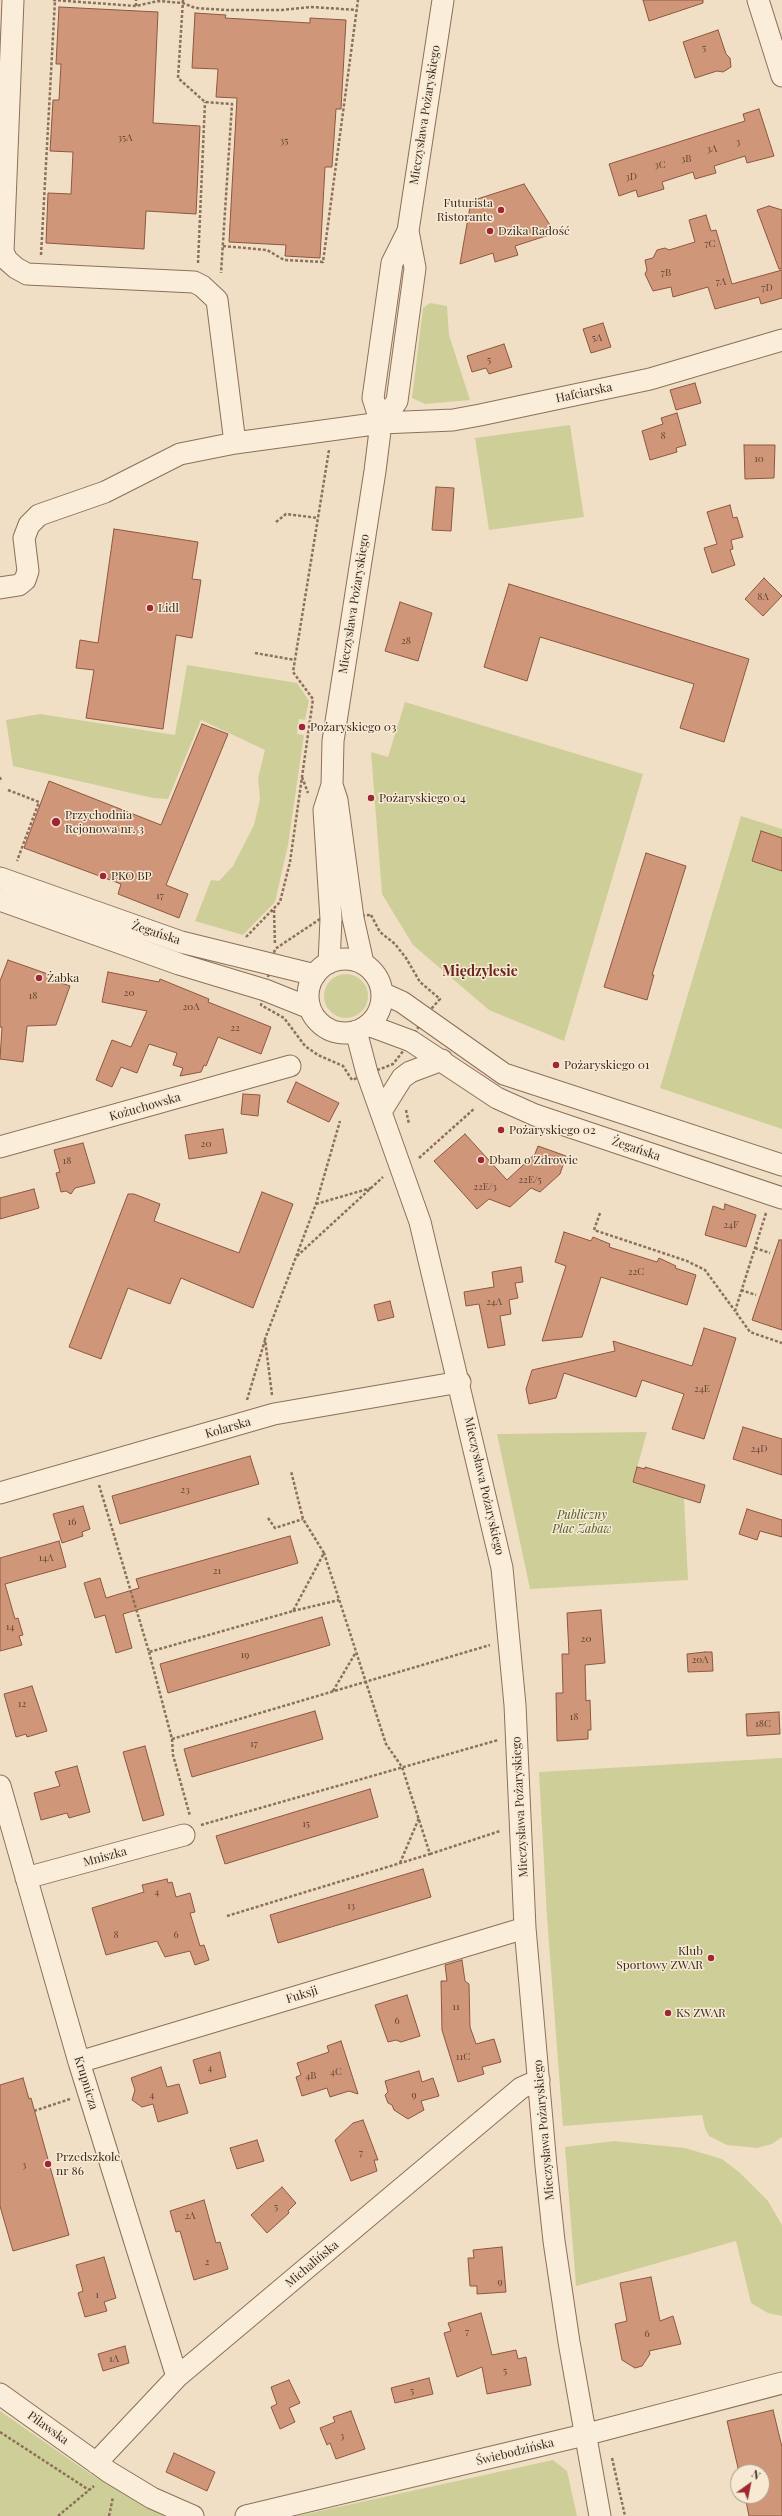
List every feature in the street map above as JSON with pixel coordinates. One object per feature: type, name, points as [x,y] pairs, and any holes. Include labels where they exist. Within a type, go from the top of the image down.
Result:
[{"type":"street","points":[[13,0],[4,252],[7,260],[16,268],[27,274],[194,282],[202,286],[217,300],[235,443]]},
{"type":"street","name":"Mieczysława Pożaryskiego","points":[[322,969],[331,919],[324,810],[332,785],[333,741],[381,422],[373,398],[392,263],[408,231],[443,0]]},
{"type":"street","points":[[758,0],[782,76]]},
{"type":"street","name":"Hafciarska","points":[[0,588],[19,585],[25,580],[28,571],[24,538],[29,525],[39,515],[105,492],[180,454],[235,443],[381,422],[453,420],[480,415],[650,379],[782,340]]},
{"type":"street","name":"Mieczysława Pożaryskiego","points":[[332,785],[337,800],[353,918],[363,963]]},
{"type":"street","name":"Żegańska","points":[[0,878],[181,942],[273,956],[322,969]]},
{"type":"street","name":"Żegańska","points":[[0,900],[179,964],[265,990],[310,1008]]},
{"type":"street","points":[[346,959],[363,963],[376,976],[382,993],[379,1011],[362,1028],[340,1032],[324,1026],[310,1008],[309,991],[322,969],[346,959]]},
{"type":"street","points":[[382,993],[402,1002],[504,1074],[782,1165]]},
{"type":"street","name":"Mieczysława Pożaryskiego","points":[[362,1028],[367,1073],[382,1110],[420,1222],[460,1382],[502,1568],[514,1705],[525,1928],[554,2241],[584,2435],[600,2516]]},
{"type":"street","name":"Żegańska","points":[[362,1028],[411,1041],[442,1060],[497,1098],[536,1115],[775,1204]]},
{"type":"street","points":[[382,1110],[406,1075],[442,1060]]},
{"type":"street","name":"Kożuchowska","points":[[0,1148],[290,1066]]},
{"type":"street","name":"Kolarska","points":[[0,1493],[274,1414],[460,1382]]},
{"type":"street","name":"Krupnicza","points":[[0,1786],[79,2062],[177,2377]]},
{"type":"street","name":"Mniszka","points":[[26,1878],[191,1827]]},
{"type":"street","name":"Fuksji","points":[[79,2062],[525,1928]]},
{"type":"street","name":"Michalińska","points":[[102,2467],[177,2377],[521,2088],[539,2080]]},
{"type":"street","name":"Świebodzińska","points":[[246,2516],[584,2435],[782,2383]]},
{"type":"street","name":"Pilawska","points":[[0,2394],[102,2467]]},
{"type":"street","points":[[102,2467],[152,2498],[193,2516]]},
{"type":"path","points":[[40,262],[54,0],[136,6],[158,2],[183,2],[195,8],[227,10],[282,10],[311,7],[357,10]]},
{"type":"path","points":[[136,0],[136,6]]},
{"type":"path","points":[[223,246],[267,250],[284,260],[323,262],[358,0]]},
{"type":"path","points":[[183,2],[178,78],[205,102],[232,104],[221,272]]},
{"type":"path","points":[[198,271],[205,102]]},
{"type":"path","points":[[243,940],[274,910],[280,902],[290,862],[313,699],[293,672],[332,430]]},
{"type":"path","points":[[276,522],[286,514],[318,518]]},
{"type":"path","points":[[255,653],[295,660]]},
{"type":"path","points":[[0,777],[1,782]]},
{"type":"path","points":[[8,790],[39,802],[17,861]]},
{"type":"path","points":[[273,956],[320,919],[353,918],[371,915],[380,932],[395,944],[406,958],[420,982],[440,999],[423,1018],[411,1041],[393,1064],[352,1080],[343,1066],[318,1056],[305,1046],[284,1018],[261,1005],[273,956],[274,910]]},
{"type":"path","points":[[406,1108],[411,1132]]},
{"type":"path","points":[[417,1152],[419,1159],[476,1108]]},
{"type":"path","points":[[240,1424],[265,1339],[316,1204],[340,1121]]},
{"type":"path","points":[[296,1257],[388,1173]]},
{"type":"path","points":[[316,1204],[372,1188]]},
{"type":"path","points":[[734,1311],[755,1248],[775,1204]]},
{"type":"path","points":[[600,1213],[594,1230],[687,1261],[705,1270],[750,1332],[782,1343]]},
{"type":"path","points":[[755,1248],[770,1253]]},
{"type":"path","points":[[741,1290],[756,1295]]},
{"type":"path","points":[[265,1339],[274,1414]]},
{"type":"path","points":[[93,1466],[149,1652],[172,1739],[173,1755],[191,1827],[501,1739],[502,1747]]},
{"type":"path","points":[[291,1471],[303,1519],[324,1553],[386,1744],[402,1767],[430,1854]]},
{"type":"path","points":[[268,1518],[275,1528],[303,1519]]},
{"type":"path","points":[[293,1611],[324,1553]]},
{"type":"path","points":[[149,1652],[293,1611],[339,1600]]},
{"type":"path","points":[[491,1637],[493,1652]]},
{"type":"path","points":[[172,1739],[492,1644]]},
{"type":"path","points":[[333,1690],[356,1651]]},
{"type":"path","points":[[400,1863],[419,1818]]},
{"type":"path","points":[[227,1916],[501,1831]]},
{"type":"path","points":[[606,2429],[625,2516]]},
{"type":"path","points":[[0,2432],[89,2490]]},
{"type":"path","points":[[58,2516],[89,2490],[102,2467]]},
{"type":"green space","points":[[430,303],[447,306],[449,335],[470,400],[425,404],[412,398],[423,308]]},
{"type":"green space","points":[[570,425],[584,517],[489,530],[475,438]]},
{"type":"green space","points":[[187,665],[297,683],[309,701],[305,720],[299,719],[297,734],[304,735],[288,845],[275,902],[243,935],[195,921],[211,880],[219,881],[233,866],[254,825],[260,799],[258,778],[265,750],[201,720],[168,799],[153,798],[13,766],[6,720],[40,714],[175,735]]},
{"type":"green space","points":[[405,702],[643,774],[564,1041],[489,1010],[413,945],[382,894],[371,752],[388,757]]},
{"type":"green space","points":[[741,816],[782,829],[782,1129],[660,1088]]},
{"type":"green space","points":[[346,974],[358,978],[364,984],[368,996],[364,1008],[358,1014],[346,1018],[334,1014],[328,1008],[324,996],[328,984],[334,978]]},
{"type":"green space","name":"Publiczny Plac Zabaw","points":[[647,1432],[633,1482],[684,1498],[688,1580],[530,1589],[497,1434]]},
{"type":"green space","name":"KS ZWAR","points":[[782,1758],[782,2137],[772,2144],[757,2148],[727,2145],[709,2136],[705,2128],[702,2115],[563,2126],[547,1917],[539,1772]]},
{"type":"green space","points":[[614,2141],[685,2148],[722,2159],[739,2172],[768,2201],[782,2225],[782,2316],[768,2313],[751,2303],[736,2241],[576,2286],[565,2147]]},
{"type":"green space","points":[[0,2411],[92,2475],[168,2516],[0,2516]]},
{"type":"green space","points":[[553,2460],[567,2471],[577,2516],[297,2516]]},
{"type":"building","points":[[643,0],[703,0],[703,3],[649,21]]},
{"type":"building","points":[[59,7],[158,12],[153,123],[200,126],[196,214],[146,211],[144,249],[46,243],[48,193],[71,194],[73,152],[50,151],[53,100],[59,100],[61,64],[56,64]]},
{"type":"building","points":[[195,13],[226,15],[225,18],[310,23],[310,18],[346,20],[341,109],[336,109],[332,167],[325,167],[320,258],[285,256],[286,245],[229,242],[237,98],[216,97],[218,69],[192,68]]},
{"type":"building","points":[[718,30],[726,54],[730,58],[731,67],[723,72],[717,71],[695,78],[683,42]]},
{"type":"building","points":[[759,109],[774,156],[747,163],[745,156],[714,166],[716,173],[695,179],[693,172],[662,182],[664,189],[638,197],[636,190],[619,196],[609,164],[745,121],[743,114]]},
{"type":"building","points":[[524,184],[555,233],[515,246],[518,255],[495,262],[493,253],[460,264],[471,201]]},
{"type":"building","points":[[769,206],[782,210],[782,269],[779,269],[757,210]]},
{"type":"building","points":[[706,215],[711,231],[716,230],[732,284],[782,270],[782,298],[761,304],[759,297],[715,309],[708,287],[673,297],[671,287],[653,291],[645,274],[647,270],[645,260],[653,258],[657,250],[665,248],[669,250],[695,242],[689,220]]},
{"type":"building","points":[[603,323],[611,347],[591,353],[583,329]]},
{"type":"building","points":[[504,344],[512,367],[489,374],[486,368],[472,372],[467,356]]},
{"type":"building","points":[[695,383],[701,403],[676,410],[670,390]]},
{"type":"building","points":[[677,413],[686,445],[676,448],[677,452],[650,460],[642,431],[663,424],[661,418]]},
{"type":"building","points":[[744,445],[775,445],[774,478],[745,479]]},
{"type":"building","points":[[436,487],[454,488],[451,531],[432,530]]},
{"type":"building","points":[[730,505],[733,518],[737,517],[743,537],[731,540],[733,549],[730,550],[735,565],[712,573],[704,548],[717,544],[707,512]]},
{"type":"building","name":"Lidl","points":[[114,529],[198,542],[192,579],[201,580],[192,638],[176,635],[163,729],[86,718],[94,670],[76,668],[80,640],[98,643]]},
{"type":"building","points":[[764,578],[782,596],[763,616],[745,599]]},
{"type":"building","points":[[509,584],[749,659],[724,742],[680,728],[694,684],[540,637],[527,681],[484,667]]},
{"type":"building","points":[[400,602],[432,613],[418,661],[385,651]]},
{"type":"building","points":[[202,724],[228,734],[166,885],[188,894],[179,918],[118,894],[121,884],[24,848],[49,781],[161,825]]},
{"type":"building","points":[[761,831],[782,838],[782,871],[752,861]]},
{"type":"building","points":[[646,853],[686,866],[652,975],[654,975],[647,1000],[604,987]]},
{"type":"building","points":[[8,960],[62,979],[61,983],[70,986],[56,1025],[27,1026],[23,1062],[0,1059],[2,1027],[0,1027],[0,981]]},
{"type":"building","points":[[108,972],[159,982],[160,979],[209,999],[208,1002],[271,1027],[261,1054],[218,1037],[206,1066],[204,1065],[201,1072],[180,1076],[183,1068],[173,1065],[177,1053],[149,1044],[137,1073],[121,1067],[112,1087],[96,1080],[112,1040],[131,1047],[147,1011],[102,1002]]},
{"type":"building","points":[[296,1082],[339,1103],[329,1122],[287,1102]]},
{"type":"building","points":[[243,1094],[260,1095],[258,1116],[241,1114]]},
{"type":"building","points":[[223,1129],[227,1153],[189,1159],[185,1135]]},
{"type":"building","points":[[465,1134],[507,1180],[535,1154],[538,1146],[566,1156],[560,1174],[540,1192],[531,1188],[510,1207],[489,1199],[477,1209],[434,1161]]},
{"type":"building","points":[[83,1143],[95,1183],[75,1188],[71,1194],[66,1191],[61,1192],[56,1173],[60,1172],[54,1150]]},
{"type":"building","points":[[34,1189],[39,1208],[0,1219],[0,1198]]},
{"type":"building","points":[[262,1192],[293,1204],[253,1308],[181,1278],[170,1304],[128,1288],[101,1359],[69,1347],[128,1194],[134,1194],[160,1204],[154,1221],[239,1253]]},
{"type":"building","points":[[725,1204],[756,1215],[746,1247],[705,1235],[713,1206],[724,1210]]},
{"type":"building","points":[[564,1232],[591,1241],[593,1237],[610,1244],[609,1247],[657,1262],[659,1258],[676,1266],[675,1268],[696,1275],[687,1305],[601,1277],[582,1337],[542,1341],[566,1266],[555,1262]]},
{"type":"building","points":[[779,1240],[782,1240],[782,1330],[752,1320]]},
{"type":"building","points":[[521,1267],[523,1282],[515,1283],[518,1298],[509,1300],[511,1314],[500,1316],[505,1345],[488,1348],[479,1304],[466,1306],[464,1292],[494,1287],[492,1272]]},
{"type":"building","points":[[390,1301],[394,1317],[378,1321],[374,1305]]},
{"type":"building","points":[[704,1328],[736,1338],[704,1439],[672,1429],[684,1394],[642,1380],[636,1397],[564,1373],[556,1398],[529,1404],[526,1389],[532,1370],[615,1351],[613,1341],[692,1366]]},
{"type":"building","points":[[743,1427],[782,1439],[782,1475],[733,1459]]},
{"type":"building","points":[[250,1456],[259,1484],[120,1524],[112,1496]]},
{"type":"building","points":[[637,1467],[645,1469],[645,1467],[705,1485],[700,1503],[633,1482]]},
{"type":"building","points":[[83,1506],[90,1529],[82,1532],[83,1536],[62,1543],[53,1514]]},
{"type":"building","points":[[747,1509],[782,1520],[782,1537],[760,1531],[757,1540],[739,1534]]},
{"type":"building","points":[[290,1536],[298,1563],[123,1614],[132,1648],[116,1653],[105,1615],[95,1618],[84,1583],[100,1578],[106,1598],[139,1588],[136,1579]]},
{"type":"building","points":[[59,1541],[66,1567],[5,1584],[15,1619],[18,1618],[23,1635],[19,1636],[22,1645],[0,1651],[0,1558]]},
{"type":"building","points":[[601,1610],[605,1663],[585,1665],[586,1701],[590,1700],[591,1730],[588,1730],[588,1739],[557,1741],[556,1693],[563,1693],[562,1654],[569,1654],[567,1613]]},
{"type":"building","points":[[322,1617],[330,1645],[168,1693],[160,1664]]},
{"type":"building","points":[[712,1652],[713,1671],[688,1672],[687,1654]]},
{"type":"building","points":[[32,1686],[47,1731],[27,1737],[26,1734],[16,1737],[4,1694]]},
{"type":"building","points":[[315,1711],[323,1739],[192,1777],[184,1749]]},
{"type":"building","points":[[779,1712],[780,1734],[747,1736],[746,1714]]},
{"type":"building","points":[[145,1746],[164,1815],[143,1821],[123,1752]]},
{"type":"building","points":[[77,1766],[90,1812],[69,1818],[67,1813],[41,1820],[34,1793],[60,1786],[55,1772]]},
{"type":"building","points":[[370,1789],[378,1817],[225,1864],[216,1836]]},
{"type":"building","points":[[423,1869],[431,1897],[278,1943],[270,1915]]},
{"type":"building","points":[[167,1879],[168,1883],[172,1882],[176,1897],[190,1893],[195,1912],[190,1913],[200,1946],[204,1945],[209,1960],[195,1965],[190,1951],[165,1957],[157,1941],[106,1955],[92,1908],[144,1892],[142,1885]]},
{"type":"building","points":[[462,1960],[465,1981],[469,1984],[470,2027],[476,2044],[494,2039],[501,2062],[482,2067],[484,2074],[458,2082],[442,2030],[441,1981],[447,1981],[445,1965]]},
{"type":"building","points":[[407,1995],[420,2036],[401,2042],[396,2040],[388,2042],[375,2005]]},
{"type":"building","points":[[341,2041],[358,2094],[349,2091],[330,2097],[327,2088],[302,2096],[296,2077],[301,2075],[297,2063],[329,2052],[327,2046]]},
{"type":"building","points":[[220,2052],[226,2077],[200,2084],[193,2060]]},
{"type":"building","points":[[161,2067],[167,2087],[179,2084],[188,2113],[158,2122],[153,2104],[142,2107],[132,2100],[135,2090],[131,2078]]},
{"type":"building","points":[[419,2071],[422,2082],[433,2078],[439,2096],[421,2101],[424,2110],[408,2119],[394,2110],[392,2105],[388,2103],[385,2095],[388,2092],[385,2081]]},
{"type":"building","points":[[23,2078],[29,2099],[31,2098],[69,2235],[13,2251],[0,2206],[0,2085]]},
{"type":"building","points":[[363,2120],[378,2160],[374,2160],[377,2171],[351,2181],[335,2140],[353,2123]]},
{"type":"building","points":[[257,2140],[264,2161],[237,2169],[230,2148]]},
{"type":"building","points":[[282,2187],[296,2203],[288,2211],[289,2213],[267,2233],[251,2215]]},
{"type":"building","points":[[204,2200],[216,2243],[220,2242],[228,2269],[194,2280],[180,2231],[176,2232],[170,2211]]},
{"type":"building","points":[[502,2247],[506,2292],[477,2294],[477,2286],[470,2286],[468,2258],[474,2258],[473,2250]]},
{"type":"building","points":[[104,2257],[116,2298],[104,2302],[107,2311],[85,2317],[78,2293],[83,2291],[76,2265]]},
{"type":"building","points":[[651,2277],[660,2321],[673,2316],[681,2344],[649,2351],[650,2354],[642,2366],[635,2368],[622,2360],[615,2324],[627,2321],[620,2283]]},
{"type":"building","points":[[481,2313],[492,2355],[516,2350],[518,2359],[526,2357],[531,2385],[487,2394],[482,2367],[457,2377],[444,2333],[451,2331],[448,2323]]},
{"type":"building","points":[[125,2346],[129,2363],[103,2371],[98,2354]]},
{"type":"building","points":[[429,2378],[433,2394],[395,2403],[391,2388]]},
{"type":"building","points":[[289,2380],[300,2403],[289,2408],[295,2422],[280,2429],[271,2407],[277,2404],[271,2387]]},
{"type":"building","points":[[773,2410],[782,2447],[782,2516],[749,2516],[747,2504],[770,2504],[770,2464],[737,2464],[727,2421]]},
{"type":"building","points":[[351,2411],[365,2449],[336,2459],[330,2443],[327,2445],[320,2428],[335,2422],[333,2417]]},
{"type":"building","points":[[174,2453],[215,2472],[207,2491],[166,2472]]},
{"type":"place","name":"Futurista Ristorante","points":[[501,210]]},
{"type":"place","name":"Dzika Radość","points":[[490,231]]},
{"type":"place","name":"Lidl","points":[[150,608]]},
{"type":"place","name":"Pożaryskiego 03","points":[[302,727]]},
{"type":"place","name":"Pożaryskiego 04","points":[[371,798]]},
{"type":"place","name":"Przychodnia Rejonowa nr. 3","points":[[56,822]]},
{"type":"place","name":"PKO BP","points":[[103,876]]},
{"type":"place","name":"Żabka","points":[[39,978]]},
{"type":"place","name":"Pożaryskiego 01","points":[[556,1065]]},
{"type":"place","name":"Pożaryskiego 02","points":[[501,1130]]},
{"type":"place","name":"Dbam o Zdrowie","points":[[481,1160]]},
{"type":"place","name":"Klub Sportowy ZWAR","points":[[711,1958]]},
{"type":"place","name":"KS ZWAR","points":[[668,2013]]},
{"type":"place","name":"Przedszkole nr 86","points":[[48,2164]]},
{"type":"district","name":"Międzylesie","points":[[480,972]]}]
